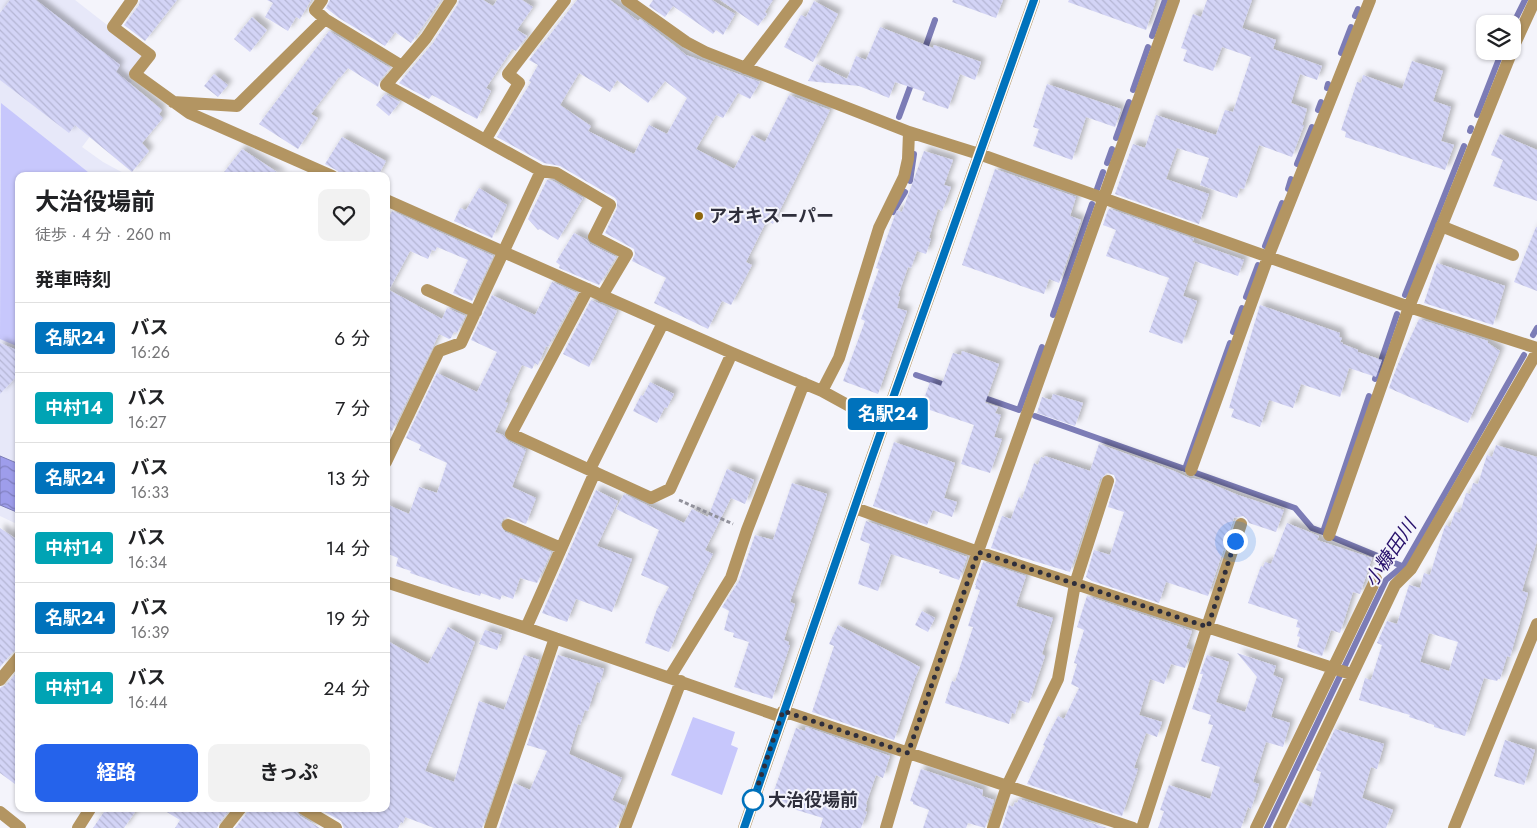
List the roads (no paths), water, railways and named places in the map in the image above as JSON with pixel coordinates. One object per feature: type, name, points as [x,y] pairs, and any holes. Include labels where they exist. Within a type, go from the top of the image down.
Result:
[{"type":"street","points":[[132,0],[113,27],[150,55],[135,74],[190,114],[323,172]]},
{"type":"street","points":[[322,0],[315,10],[402,66]]},
{"type":"street","points":[[451,0],[426,38],[386,85],[541,171],[556,173],[610,205],[594,237],[627,254],[602,296]]},
{"type":"street","points":[[486,139],[518,82],[508,74],[565,0]]},
{"type":"street","points":[[626,0],[686,42],[705,52],[909,132],[980,154],[1409,307],[1537,348]]},
{"type":"street","points":[[745,68],[797,0]]},
{"type":"street","points":[[744,828],[854,508],[1034,0]]},
{"type":"street","points":[[886,828],[908,753],[1174,0]]},
{"type":"street","points":[[1192,470],[1268,257],[1370,0]]},
{"type":"street","points":[[1521,32],[1536,0]]},
{"type":"street","points":[[173,102],[237,106],[325,18]]},
{"type":"street","points":[[1329,535],[1409,307],[1508,60]]},
{"type":"street","points":[[822,391],[839,358],[879,228],[904,177],[908,159],[909,132]]},
{"type":"street","points":[[390,454],[439,351],[462,342],[541,171]]},
{"type":"street","points":[[390,202],[663,323],[822,391],[884,425]]},
{"type":"street","points":[[1441,226],[1513,255]]},
{"type":"street","points":[[588,289],[511,434],[651,498],[670,490],[732,353]]},
{"type":"street","points":[[426,290],[476,312]]},
{"type":"street","points":[[526,628],[592,471],[663,323]]},
{"type":"street","points":[[1256,828],[1342,671],[1395,585],[1411,569],[1537,352]]},
{"type":"street","points":[[625,828],[675,680],[731,578],[747,530],[804,383]]},
{"type":"street","points":[[993,828],[1007,786],[1058,679],[1075,584],[1108,481]]},
{"type":"street","points":[[854,508],[978,552],[1342,671]]},
{"type":"street","points":[[1142,828],[1241,524]]},
{"type":"street","points":[[508,525],[561,548]]},
{"type":"street","points":[[1279,828],[1342,671],[1376,579]]},
{"type":"street","points":[[390,583],[556,638],[675,680],[908,753],[1133,828]]},
{"type":"street","points":[[1454,828],[1537,624]]},
{"type":"street","points":[[490,828],[556,638]]},
{"type":"street","points":[[0,680],[15,662]]},
{"type":"street","points":[[0,812],[20,828]]},
{"type":"street","points":[[78,828],[88,812]]},
{"type":"street","points":[[225,828],[238,812]]},
{"type":"street","points":[[309,812],[336,828]]},
{"type":"water","points":[[0,456],[15,462],[15,511],[0,505]]},
{"type":"waterway","points":[[1152,36],[1165,0]]},
{"type":"waterway","points":[[1518,15],[1525,0]]},
{"type":"waterway","points":[[1355,16],[1358,9]]},
{"type":"waterway","points":[[924,51],[935,20]]},
{"type":"waterway","points":[[1341,53],[1351,27]]},
{"type":"waterway","points":[[1133,90],[1148,47]]},
{"type":"waterway","points":[[1477,115],[1498,60]]},
{"type":"waterway","points":[[899,117],[913,79]]},
{"type":"waterway","points":[[1327,88],[1328,84]]},
{"type":"waterway","points":[[1116,138],[1129,102]]},
{"type":"waterway","points":[[1318,110],[1321,102]]},
{"type":"waterway","points":[[1297,164],[1312,127]]},
{"type":"waterway","points":[[1405,295],[1464,146]]},
{"type":"waterway","points":[[1107,163],[1112,149]]},
{"type":"waterway","points":[[910,181],[914,154]]},
{"type":"waterway","points":[[1097,189],[1103,172]]},
{"type":"waterway","points":[[1288,189],[1291,179]]},
{"type":"waterway","points":[[893,212],[905,192]]},
{"type":"waterway","points":[[1265,246],[1282,203]]},
{"type":"waterway","points":[[1053,315],[1092,204]]},
{"type":"waterway","points":[[1246,297],[1258,265]]},
{"type":"waterway","points":[[1233,332],[1242,308]]},
{"type":"waterway","points":[[1375,379],[1397,314]]},
{"type":"waterway","points":[[1533,335],[1537,328]]},
{"type":"waterway","points":[[1185,469],[1230,343]]},
{"type":"waterway","points":[[979,396],[1019,410],[1042,347]]},
{"type":"waterway","name":"小糠田川","points":[[1267,828],[1386,580],[1404,565],[1524,355]]},
{"type":"waterway","points":[[916,375],[948,386]]},
{"type":"waterway","points":[[1196,473],[1295,508],[1312,528],[1323,532],[1369,396]]},
{"type":"waterway","points":[[1035,416],[1182,468]]},
{"type":"waterway","points":[[1334,538],[1402,566]]},
{"type":"place","name":"アオキスーパー","points":[[699,216]]},
{"type":"place","name":"大治役場前","points":[[753,800]]}]
